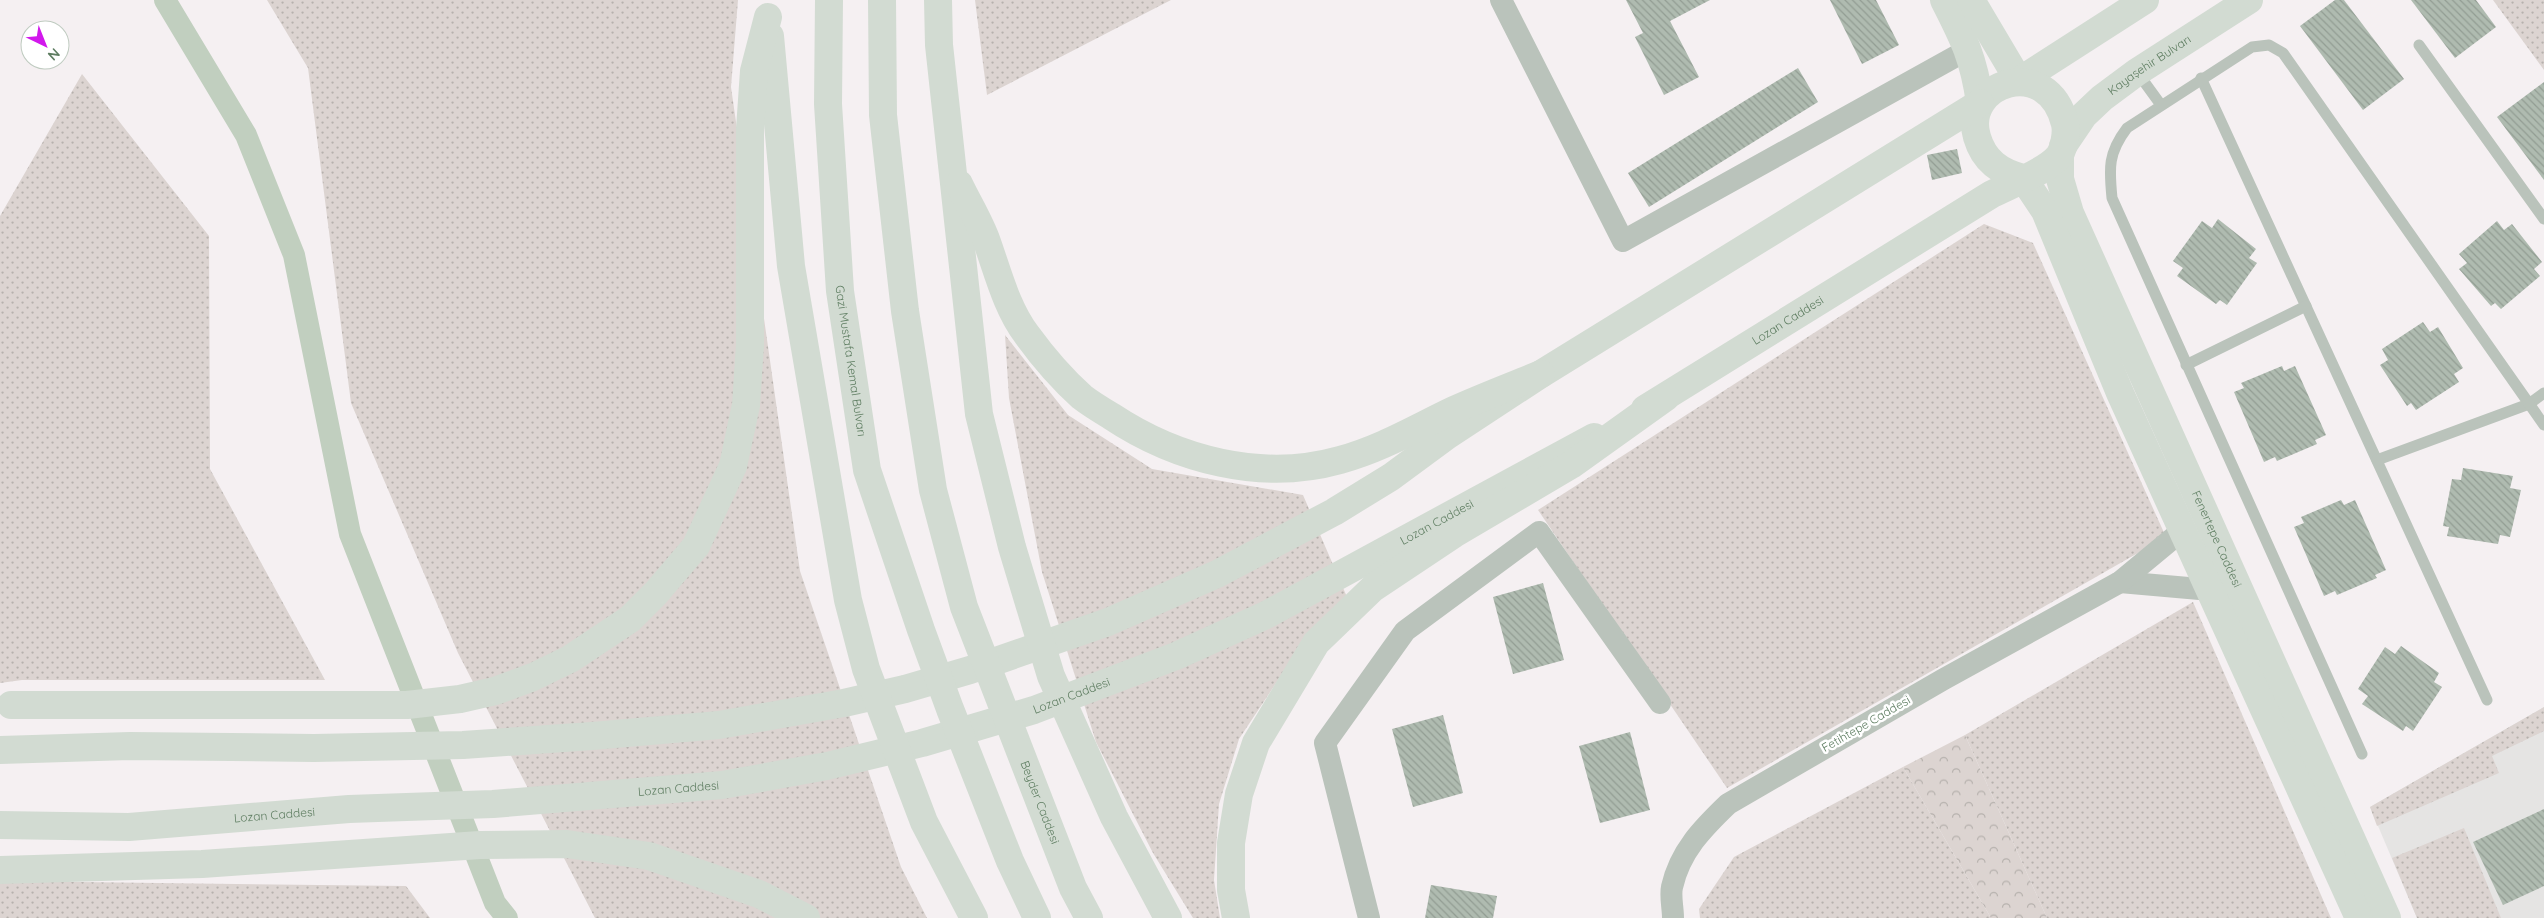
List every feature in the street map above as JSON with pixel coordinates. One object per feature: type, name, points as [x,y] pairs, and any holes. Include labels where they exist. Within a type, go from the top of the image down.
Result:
[{"type":"main road","name":"Gazi Mustafa Kemal Bulvarı","points":[[829,0],[828,104],[840,291],[867,470],[950,709],[1010,861],[1037,918]]},
{"type":"main road","name":"Beyder Caddesi","points":[[882,0],[882,115],[905,311],[933,490],[964,607],[992,684],[1073,888],[1089,918]]},
{"type":"main road","points":[[938,0],[939,46],[951,168],[979,414],[1012,548],[1051,676],[1110,809],[1168,918]]},
{"type":"main road","points":[[1944,0],[1969,49],[1977,75],[1980,103],[1975,128],[1985,156],[1999,169],[2023,178],[2045,211],[2120,393],[2184,529],[2359,918]]},
{"type":"main road","points":[[1971,0],[2019,81],[2030,83],[2052,95],[2062,112],[2066,128],[2062,151],[2039,172],[2023,178]]},
{"type":"main road","points":[[6,750],[130,746],[314,748],[463,745],[719,725],[844,703],[905,689],[970,670],[1108,622],[1217,574],[1334,512],[1391,477],[1448,435],[1541,374],[1980,103],[2002,86],[2019,81],[2145,0]]},
{"type":"main road","name":"Kayaşehir Bulvarı","points":[[2062,151],[2084,115],[2102,98],[2137,72],[2249,0]]},
{"type":"main road","points":[[6,706],[416,704],[460,699],[495,691],[533,677],[570,660],[630,619],[656,593],[696,546],[733,466],[746,405],[750,345],[750,129],[754,71],[768,8]]},
{"type":"main road","points":[[768,8],[791,266],[848,600],[866,670],[924,822],[974,918]]},
{"type":"main road","name":"Fenertepe Caddesi","points":[[2062,151],[2060,179],[2070,214],[2387,918]]},
{"type":"main road","points":[[951,168],[987,240],[1000,281],[1026,334],[1083,398],[1133,431],[1188,454],[1241,467],[1270,470],[1304,468],[1340,460],[1381,447],[1455,410],[1541,374]]},
{"type":"main road","name":"Lozan Caddesi","points":[[0,825],[129,827],[349,810],[493,804],[722,785],[808,769],[922,743],[1034,710],[1176,656],[1266,615],[1349,571],[1666,397],[1992,194],[2023,178]]},
{"type":"main road","points":[[1236,918],[1231,890],[1232,842],[1240,794],[1256,743],[1316,644],[1373,588],[1454,534],[1571,465],[1666,397]]},
{"type":"main road","points":[[0,870],[202,864],[480,845],[567,844],[658,859],[759,894],[806,918]]},
{"type":"street","points":[[1501,0],[1623,241],[1969,49]]},
{"type":"street","name":"Fetihtepe Caddesi","points":[[1673,918],[1672,888],[1681,860],[1699,832],[1728,804],[1944,679],[2120,582],[2184,529]]},
{"type":"street","points":[[1369,918],[1325,743],[1404,631],[1420,619],[1539,532],[1660,703]]},
{"type":"street","points":[[2120,582],[2211,590]]},
{"type":"lane","points":[[2362,754],[2112,198],[2109,167],[2116,143],[2126,128],[2252,47],[2269,45],[2283,53],[2544,425]]},
{"type":"lane","points":[[2419,45],[2544,219]]},
{"type":"lane","points":[[2137,72],[2161,105]]},
{"type":"lane","points":[[2202,78],[2487,700]]},
{"type":"lane","points":[[2186,365],[2306,306]]},
{"type":"lane","points":[[2377,460],[2529,404],[2544,393]]},
{"type":"shaded area","points":[[2544,707],[2544,918],[2417,918],[2370,807]]},
{"type":"green space","points":[[267,0],[738,0],[731,87],[800,571],[901,867],[927,918],[595,918],[458,653],[351,403],[308,68]]},
{"type":"green space","points":[[975,0],[1171,0],[987,95]]},
{"type":"green space","points":[[2493,0],[2544,0],[2544,70]]},
{"type":"green space","points":[[82,74],[209,236],[210,469],[325,680],[22,680],[0,683],[0,216]]},
{"type":"green space","points":[[1984,224],[2033,243],[2166,537],[1727,788],[1538,510]]},
{"type":"green space","points":[[1005,335],[1068,415],[1152,469],[1303,495],[1347,597],[1298,650],[1239,739],[1219,804],[1214,880],[1220,918],[1193,918],[1153,853],[1096,742],[1042,572],[1009,398]]},
{"type":"green space","points":[[2193,602],[2331,918],[2047,918],[1965,735]]},
{"type":"green space","points":[[2544,707],[2544,731],[2492,756],[2499,773],[2377,826],[2370,807]]},
{"type":"green space","points":[[1965,735],[2047,918],[1991,918],[1903,767]]},
{"type":"green space","points":[[1903,767],[1991,918],[1700,918],[1699,909],[1734,857]]},
{"type":"green space","points":[[2464,828],[2501,918],[2417,918],[2392,858]]},
{"type":"green space","points":[[0,881],[406,886],[430,918],[0,918]]},
{"type":"building","points":[[1626,0],[1710,0],[1670,21],[1699,77],[1664,95],[1635,37],[1643,33]]},
{"type":"building","points":[[1830,0],[1876,0],[1899,45],[1862,64]]},
{"type":"building","points":[[2335,0],[2344,0],[2404,79],[2363,110],[2300,26]]},
{"type":"building","points":[[2411,0],[2476,0],[2496,27],[2455,58]]},
{"type":"building","points":[[1798,68],[1818,102],[1649,207],[1628,173]]},
{"type":"building","points":[[2544,82],[2544,180],[2497,117]]},
{"type":"building","points":[[1957,149],[1962,173],[1932,180],[1927,155]]},
{"type":"building","points":[[2218,219],[2256,249],[2249,258],[2257,263],[2227,305],[2220,300],[2216,304],[2177,276],[2183,268],[2173,261],[2202,221],[2212,228]]},
{"type":"building","points":[[2497,221],[2504,230],[2512,224],[2542,262],[2534,269],[2540,276],[2501,309],[2495,303],[2491,306],[2459,269],[2467,263],[2459,254]]},
{"type":"building","points":[[2423,322],[2430,332],[2438,327],[2463,368],[2454,374],[2459,382],[2416,410],[2411,403],[2407,406],[2380,365],[2388,360],[2382,349]]},
{"type":"building","points":[[2282,366],[2284,371],[2295,366],[2326,435],[2315,440],[2317,444],[2277,461],[2275,457],[2264,462],[2234,392],[2244,388],[2241,383]]},
{"type":"building","points":[[2463,468],[2513,476],[2510,488],[2521,490],[2510,537],[2500,535],[2498,544],[2447,536],[2449,527],[2443,526],[2452,479],[2461,480]]},
{"type":"building","points":[[2341,500],[2344,505],[2355,500],[2386,570],[2375,575],[2377,578],[2337,595],[2335,591],[2324,596],[2294,527],[2304,523],[2301,517]]},
{"type":"building","points":[[1543,583],[1564,660],[1513,674],[1493,597]]},
{"type":"building","points":[[2401,646],[2439,673],[2434,682],[2442,687],[2413,731],[2406,726],[2403,731],[2362,704],[2368,696],[2358,689],[2385,647],[2395,654]]},
{"type":"building","points":[[1443,715],[1463,793],[1413,807],[1392,729]]},
{"type":"building","points":[[1630,732],[1650,810],[1600,823],[1579,746]]},
{"type":"building","points":[[2544,809],[2544,886],[2503,905],[2473,842]]},
{"type":"building","points":[[1431,885],[1497,896],[1493,918],[1425,918]]},
{"type":"waterway","points":[[165,0],[246,135],[294,255],[350,534],[495,903],[507,918]]}]
